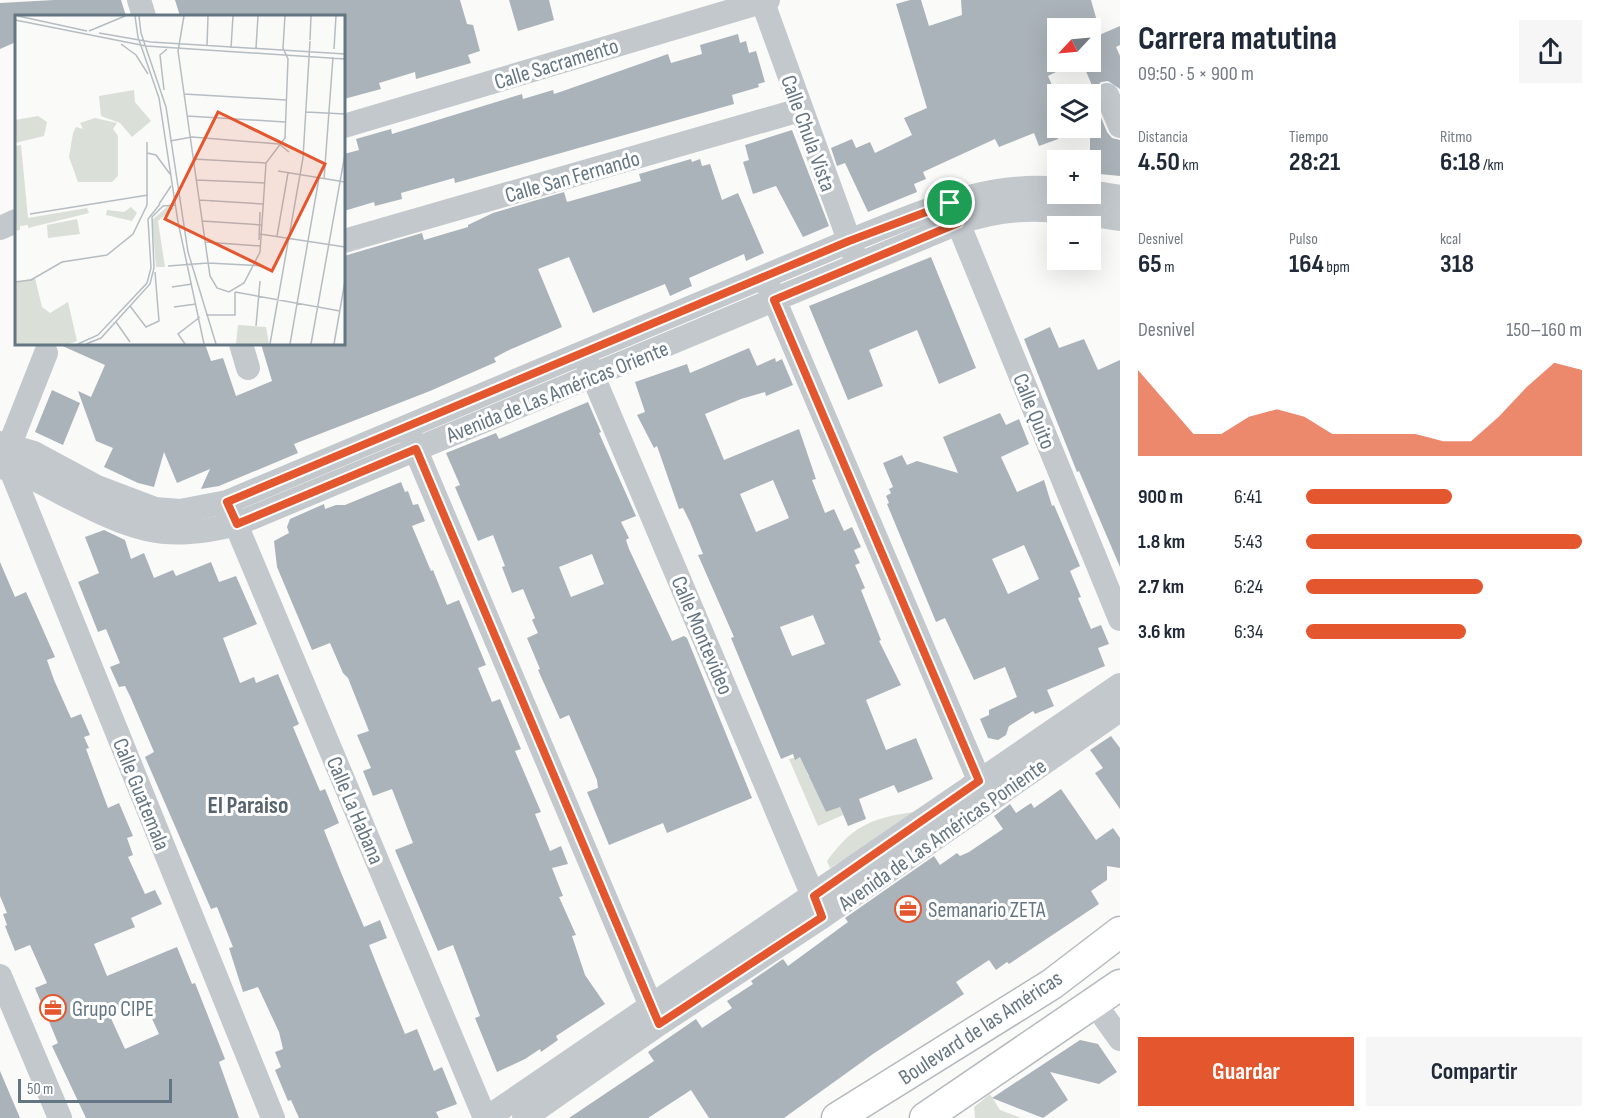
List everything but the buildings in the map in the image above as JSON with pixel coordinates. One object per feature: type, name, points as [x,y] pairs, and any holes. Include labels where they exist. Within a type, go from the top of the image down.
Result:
[{"type":"main road","name":"Boulevard de las Américas","points":[[837,1118],[1052,984],[1120,932]]},
{"type":"main road","name":"Boulevard de las Américas","points":[[925,1118],[958,1107],[1120,985]]},
{"type":"street","points":[[139,0],[144,15]]},
{"type":"street","name":"Calle Chula Vista","points":[[764,0],[800,110],[859,265]]},
{"type":"street","name":"Calle Sacramento","points":[[345,126],[764,0]]},
{"type":"street","points":[[1107,95],[1120,126]]},
{"type":"street","name":"Calle San Fernando","points":[[345,241],[800,110]]},
{"type":"street","name":"Avenida de Las Américas Oriente","points":[[6,469],[94,509],[156,533],[186,534],[237,524],[859,265],[954,213],[1009,187],[1047,189]]},
{"type":"street","points":[[1101,194],[1120,197]]},
{"type":"street","name":"Avenida de Las Américas Oriente","points":[[5,444],[34,453],[97,487],[155,509],[180,511],[227,502],[849,241],[954,213],[1045,209],[1120,219]]},
{"type":"street","name":"Calle Quito","points":[[954,213],[1120,619]]},
{"type":"street","points":[[0,228],[15,221]]},
{"type":"street","points":[[765,277],[984,792]]},
{"type":"street","points":[[241,345],[248,368]]},
{"type":"street","points":[[5,444],[46,352]]},
{"type":"street","name":"Calle Montevideo","points":[[584,354],[818,907]]},
{"type":"street","points":[[405,427],[655,1015]]},
{"type":"street","name":"Calle Guatemala","points":[[5,444],[6,469],[273,1118]]},
{"type":"street","name":"Calle La Habana","points":[[227,502],[486,1118]]},
{"type":"street","name":"Avenida de Las Américas Poniente","points":[[486,1118],[655,1015],[818,907],[984,792],[1120,685]]},
{"type":"street","name":"Avenida de Las Américas Poniente","points":[[984,792],[1120,710]]},
{"type":"street","points":[[0,976],[60,1118]]},
{"type":"street","points":[[1095,1004],[1120,1039]]},
{"type":"street","name":"Avenida de Las Américas Poniente","points":[[524,1118],[655,1015]]},
{"type":"shaded area","points":[[803,756],[808,776],[811,775],[826,812],[840,807],[843,815],[818,826],[789,759]]},
{"type":"shaded area","points":[[922,811],[830,868],[827,861],[837,848],[857,830],[879,819]]},
{"type":"shaded area","points":[[990,1094],[1000,1110],[1021,1118],[975,1118],[974,1107]]},
{"type":"place","name":"Semanario ZETA","points":[[908,909]]},
{"type":"place","name":"Grupo CIPE","points":[[53,1008]]},
{"type":"district","name":"El Paraiso","points":[[248,805]]},
{"type":"route","points":[[950,203],[958,223],[774,300],[979,781],[814,896],[822,917],[659,1024],[416,449],[237,524],[227,502],[849,241],[950,203]]}]
